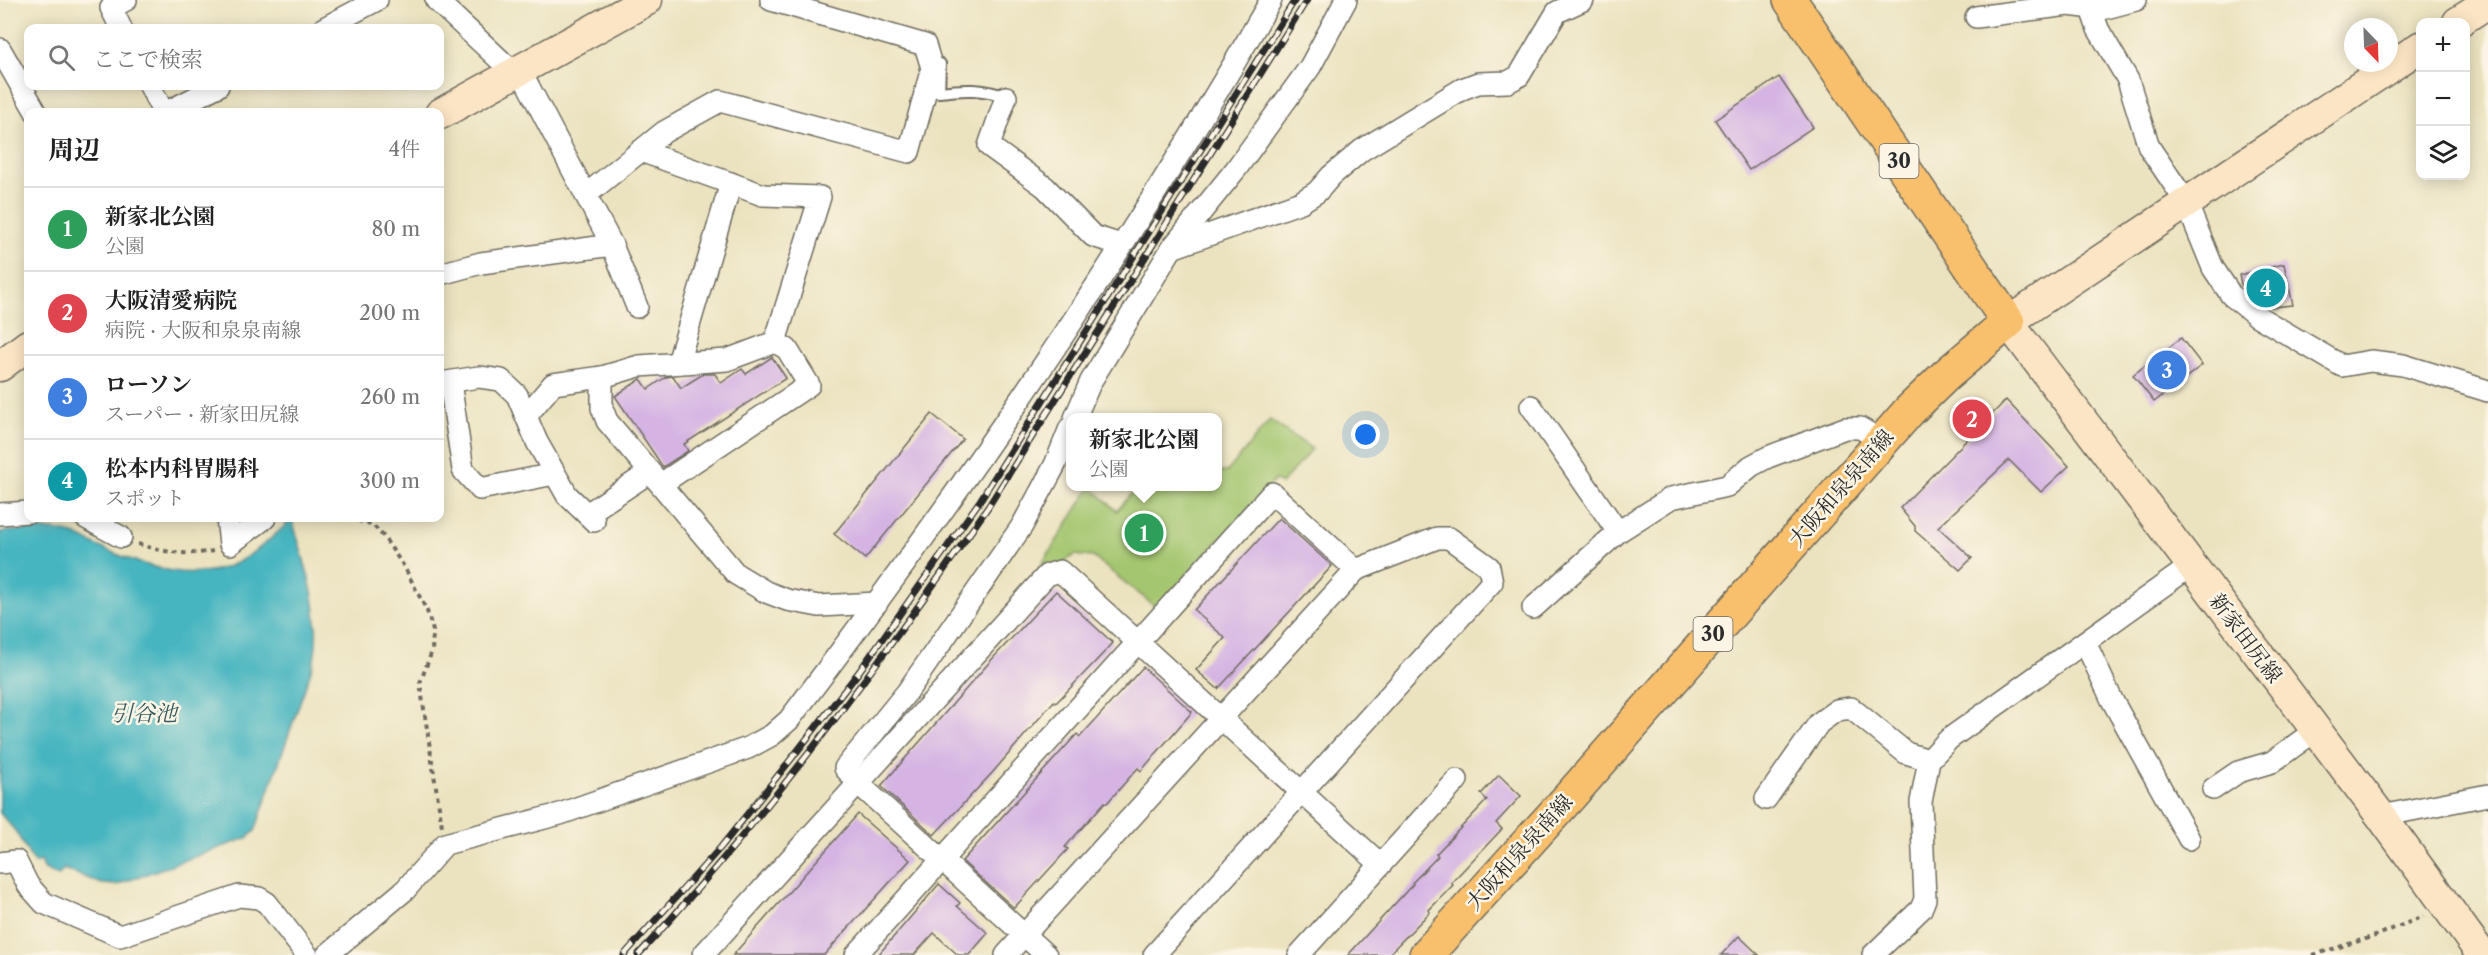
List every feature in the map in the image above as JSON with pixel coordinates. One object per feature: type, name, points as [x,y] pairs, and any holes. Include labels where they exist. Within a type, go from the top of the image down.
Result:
[{"type":"main road","name":"30","points":[[1790,0],[2008,322]]},
{"type":"main road","name":"大阪和泉泉南線","points":[[1426,955],[1571,795],[1909,411],[1945,376],[2008,322]]},
{"type":"street","points":[[119,24],[111,8],[126,0]]},
{"type":"street","points":[[332,24],[377,0]]},
{"type":"street","points":[[436,0],[517,72],[587,194],[612,245],[637,307]]},
{"type":"street","points":[[444,112],[646,0]]},
{"type":"street","points":[[587,194],[664,132],[720,101],[909,152],[932,68],[925,45],[771,0]]},
{"type":"street","points":[[337,951],[405,890],[445,844],[560,814],[748,748],[772,735],[789,720],[877,603],[971,470],[1121,245],[1240,53],[1270,0]]},
{"type":"street","points":[[1077,413],[1091,381],[1172,248],[1236,169],[1310,67],[1346,0]]},
{"type":"street","points":[[1172,248],[1301,202],[1317,192],[1331,176],[1362,150],[1462,89],[1478,83],[1508,82],[1519,76],[1557,12],[1583,0]]},
{"type":"street","points":[[1976,17],[2068,5],[2089,4],[2102,9],[2136,0]]},
{"type":"street","points":[[2464,18],[2488,3]]},
{"type":"street","points":[[2089,4],[2098,29],[2128,80],[2149,147],[2186,202],[2213,268],[2231,295],[2257,316],[2342,366],[2371,360],[2403,365],[2488,391]]},
{"type":"street","points":[[0,49],[6,73],[33,108]]},
{"type":"street","points":[[2008,322],[2416,50]]},
{"type":"street","points":[[152,90],[163,108]]},
{"type":"street","points":[[173,108],[210,90]]},
{"type":"street","points":[[1006,98],[989,146],[1045,187],[1093,236],[1121,245]]},
{"type":"street","points":[[640,151],[763,195],[820,197],[775,342]]},
{"type":"street","points":[[678,363],[730,183]]},
{"type":"street","points":[[444,273],[481,263],[612,245]]},
{"type":"street","name":"新家田尻線","points":[[2008,322],[2381,816],[2482,955]]},
{"type":"street","points":[[527,415],[553,384],[602,377],[639,366],[727,360],[775,342]]},
{"type":"street","points":[[554,474],[480,489],[463,470],[445,383],[479,377],[501,380],[517,395],[537,442],[567,495],[591,517],[809,385],[787,349],[775,342]]},
{"type":"street","points":[[0,366],[24,348]]},
{"type":"street","points":[[602,377],[602,408],[607,421],[736,574],[766,592],[787,600],[819,606],[877,603]]},
{"type":"street","points":[[1531,406],[1618,532]]},
{"type":"street","points":[[1533,608],[1618,532],[1671,498],[1727,486],[1751,466],[1768,457],[1845,428],[1860,428],[1882,441]]},
{"type":"street","points":[[1046,955],[859,784],[845,768],[907,692],[1022,526],[1066,440]]},
{"type":"street","points":[[856,955],[1272,493],[1356,570]]},
{"type":"street","points":[[0,514],[24,512]]},
{"type":"street","points":[[101,522],[120,527]]},
{"type":"street","points":[[227,522],[230,544],[260,522]]},
{"type":"street","points":[[1006,955],[1356,570],[1437,538],[1449,538],[1489,567],[1492,582],[1154,955]]},
{"type":"street","points":[[1873,955],[1921,909],[1925,899],[1921,802],[1929,760],[1949,739],[2192,565]]},
{"type":"street","points":[[703,955],[1047,575],[1060,571],[1380,864]]},
{"type":"street","points":[[2085,642],[2112,700],[2189,838]]},
{"type":"street","points":[[1766,799],[1819,723],[1837,710],[1851,708],[1906,753],[1929,760]]},
{"type":"street","points":[[2213,789],[2238,772],[2272,762],[2316,730]]},
{"type":"street","points":[[1299,955],[1457,780]]},
{"type":"street","points":[[2381,816],[2488,795]]},
{"type":"street","points":[[0,863],[16,861],[28,885],[44,903],[118,945],[120,936],[239,896],[259,898],[267,903],[308,955]]},
{"type":"lane","points":[[928,55],[942,65],[939,92],[971,89],[991,91],[1006,98]]},
{"type":"path","points":[[363,522],[373,525],[383,536],[405,568],[428,611],[433,632],[432,651],[420,683],[445,844]]},
{"type":"path","points":[[120,527],[152,549],[178,553],[202,553],[219,550],[230,544]]},
{"type":"path","points":[[2313,955],[2375,936],[2447,907]]},
{"type":"green space","points":[[1270,420],[1312,449],[1281,484],[1275,480],[1157,608],[1093,557],[1075,555],[1031,581],[1088,491],[1095,491],[1117,511],[1134,491],[1222,491],[1222,472],[1227,472]]},
{"type":"water","name":"引谷池","points":[[289,522],[293,522],[312,591],[316,646],[313,665],[255,831],[247,838],[116,885],[102,884],[64,869],[58,876],[43,868],[42,861],[34,863],[16,832],[0,813],[0,532],[55,530],[77,535],[134,561],[187,572],[221,569],[245,558]]},
{"type":"building","points":[[1779,77],[1813,127],[1749,170],[1715,120]]},
{"type":"building","points":[[2284,264],[2293,305],[2272,307],[2262,304],[2241,284],[2239,275]]},
{"type":"building","points":[[2181,338],[2202,365],[2154,402],[2133,375]]},
{"type":"building","points":[[772,357],[786,378],[684,444],[688,451],[663,467],[615,396],[641,379],[648,389],[666,377],[673,376],[681,388],[703,374],[715,374],[721,383],[742,369],[746,374]]},
{"type":"building","points":[[2006,400],[2069,466],[2041,492],[2009,460],[1938,527],[1972,558],[1960,570],[1915,531],[1915,526],[1900,508]]},
{"type":"building","points":[[932,414],[963,439],[865,559],[834,534]]},
{"type":"building","points":[[1279,518],[1332,566],[1218,689],[1196,670],[1225,638],[1194,610]]},
{"type":"building","points":[[1056,591],[1113,643],[1056,703],[1054,701],[993,772],[934,835],[881,786],[994,657]]},
{"type":"building","points":[[1143,667],[1192,712],[1141,771],[1138,768],[1107,803],[1105,802],[1065,847],[1068,849],[1014,908],[962,861],[1077,734],[1080,737]]},
{"type":"building","points":[[1499,775],[1521,796],[1496,823],[1502,829],[1451,883],[1453,885],[1429,910],[1430,912],[1388,955],[1348,955],[1438,856],[1436,854],[1487,800],[1481,794]]},
{"type":"building","points":[[858,814],[910,860],[824,955],[733,955]]},
{"type":"building","points":[[939,884],[960,903],[957,906],[988,933],[969,955],[958,955],[934,933],[914,955],[878,955]]},
{"type":"building","points":[[1739,936],[1759,955],[1721,955]]},
{"type":"railway","points":[[624,955],[721,847],[792,758],[858,673],[979,502],[1295,0]]},
{"type":"railway","points":[[638,955],[732,848],[821,737],[864,681],[988,507],[1307,0]]},
{"type":"place","name":"松本内科胃腸科","points":[[2266,288]]},
{"type":"place","name":"ローソン","points":[[2167,370]]},
{"type":"place","name":"大阪清愛病院","points":[[1972,419]]},
{"type":"place","name":"新家北公園","points":[[1144,533]]}]
